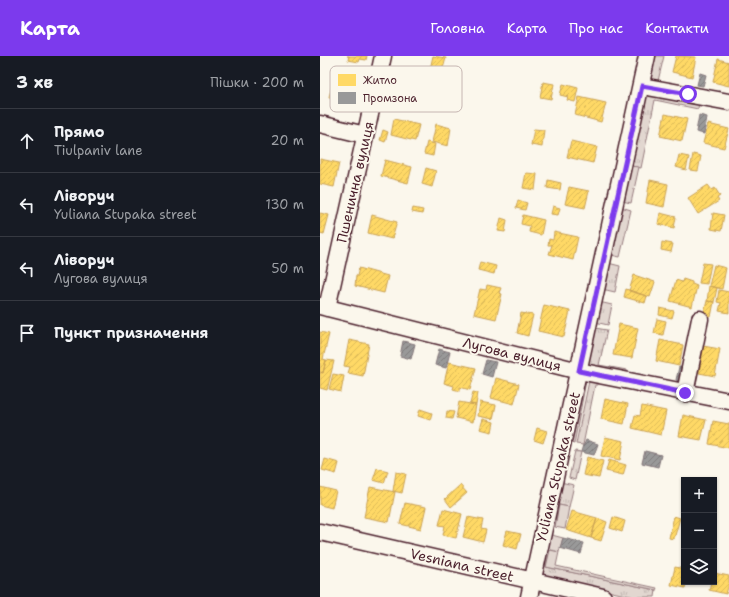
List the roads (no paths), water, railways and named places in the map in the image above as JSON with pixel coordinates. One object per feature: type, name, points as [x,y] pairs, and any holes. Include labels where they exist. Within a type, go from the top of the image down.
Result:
[{"type":"street","name":"Пшенична вулиця","points":[[382,66],[384,56]]},
{"type":"street","name":"Yuliana Stupaka street","points":[[529,597],[642,86],[647,56]]},
{"type":"street","points":[[642,86],[729,102]]},
{"type":"street","name":"Пшенична вулиця","points":[[323,307],[371,112]]},
{"type":"street","points":[[320,124],[365,135]]},
{"type":"street","name":"Лугова вулиця","points":[[323,307],[579,371],[729,402]]},
{"type":"street","points":[[685,393],[700,319]]},
{"type":"street","name":"Vesniana street","points":[[320,532],[603,597]]}]
